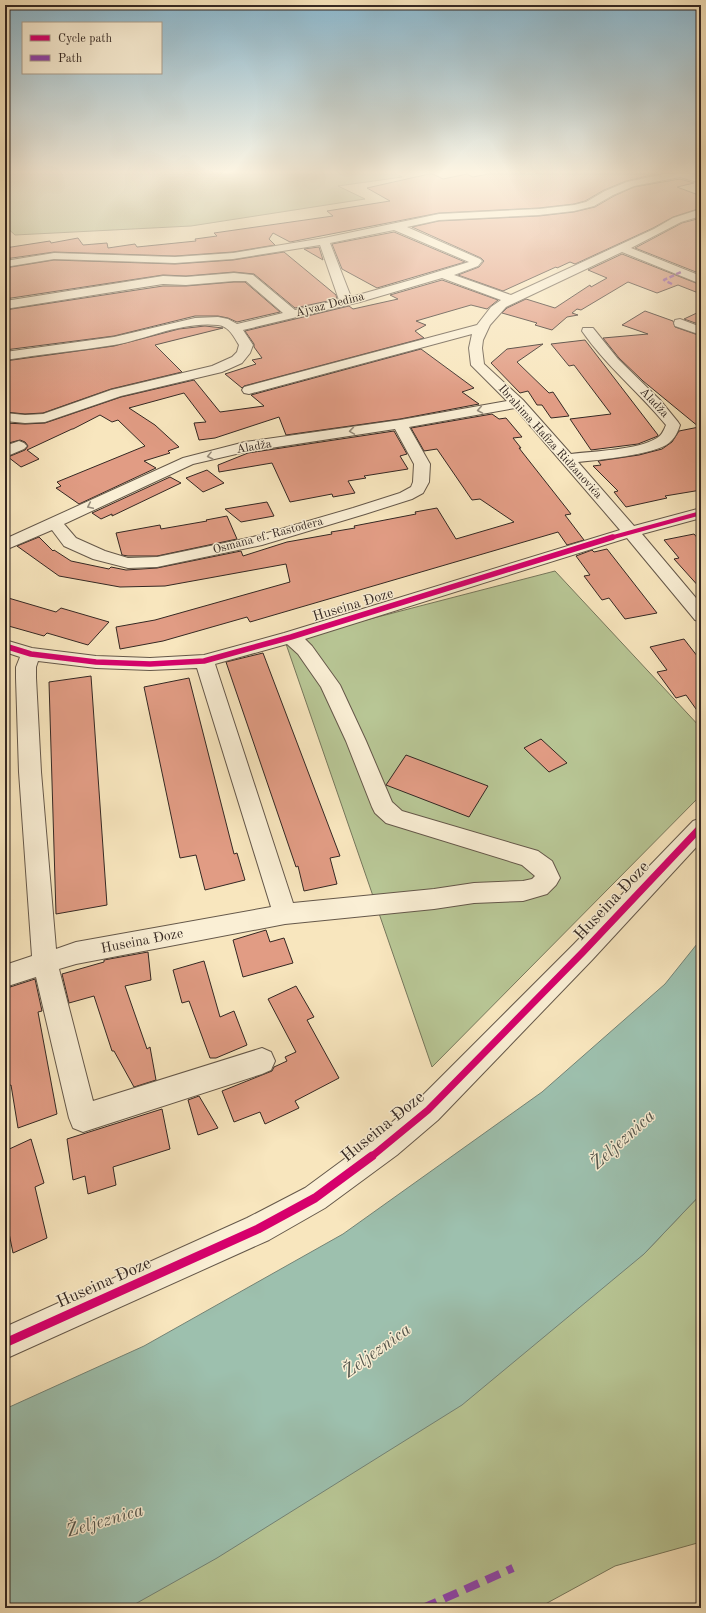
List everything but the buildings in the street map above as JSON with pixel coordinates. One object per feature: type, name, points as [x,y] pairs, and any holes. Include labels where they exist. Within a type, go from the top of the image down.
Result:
[{"type":"street","points":[[5,264],[54,256],[156,260],[233,256],[274,249]]},
{"type":"street","points":[[327,249],[346,301]]},
{"type":"street","name":"Ajvaz Dedina","points":[[235,328],[444,275],[474,264],[476,261],[449,249]]},
{"type":"street","name":"Ibrahima Hafiza Ridžanovića","points":[[618,249],[511,299],[492,313],[481,328],[474,348],[475,358],[478,364],[518,403],[630,532]]},
{"type":"street","points":[[624,249],[701,280]]},
{"type":"street","points":[[444,275],[511,299]]},
{"type":"street","points":[[5,305],[163,280],[186,281],[234,277],[249,278],[292,314]]},
{"type":"street","points":[[5,356],[91,345],[128,338],[187,323],[218,321],[228,323],[235,328],[246,345],[243,353],[237,360],[217,369],[116,393],[45,418],[25,419],[5,417]]},
{"type":"street","points":[[680,323],[701,331]]},
{"type":"street","points":[[249,390],[481,328]]},
{"type":"street","name":"Aladža","points":[[568,459],[632,450],[662,442],[670,433],[673,425],[655,403],[613,362],[588,331]]},
{"type":"street","name":"Aladža","points":[[5,545],[188,461],[245,447],[400,424],[518,403]]},
{"type":"street","name":"Osmana ef. Rastodera","points":[[54,522],[70,542],[100,555],[128,563],[157,562],[256,541],[359,511],[406,496],[417,490],[421,482],[422,464],[400,424]]},
{"type":"street","points":[[5,452],[19,446]]},
{"type":"street","name":"Huseina Đoze","points":[[5,646],[31,654],[96,662],[150,664],[204,661],[291,637],[630,532],[701,512]]},
{"type":"street","points":[[630,532],[701,616]]},
{"type":"street","name":"Huseina Đoze","points":[[5,976],[76,953],[285,914],[434,899],[474,893],[523,891],[538,887],[548,878],[544,868],[530,858],[394,817],[384,807],[330,685],[306,650],[291,637]]},
{"type":"street","points":[[31,654],[26,667],[30,772],[45,962],[83,1118],[262,1061]]},
{"type":"street","points":[[204,661],[285,914]]},
{"type":"street","name":"Huseina Đoze","points":[[5,1343],[258,1229],[315,1198],[387,1144],[428,1110],[583,952],[701,827]]},
{"type":"shaded area","points":[[555,571],[701,728],[701,795],[432,1067],[285,641]]},
{"type":"shaded area","points":[[701,1194],[701,1542],[615,1566],[538,1608],[116,1608],[644,1254]]},
{"type":"water","name":"Željeznica","points":[[701,939],[701,1194],[644,1254],[462,1405],[217,1558],[128,1608],[5,1608],[5,1409],[144,1346],[343,1234],[542,1092],[665,984]]},
{"type":"marked path","points":[[672,284],[664,280],[681,272]]},
{"type":"marked path","points":[[423,1608],[513,1568]]},
{"type":"cycle path","points":[[5,646],[31,654],[96,662],[150,664],[204,661],[291,637],[620,535],[701,513]]},
{"type":"cycle path","points":[[5,1343],[258,1229],[315,1198],[387,1145],[428,1110],[583,952],[701,827]]}]
